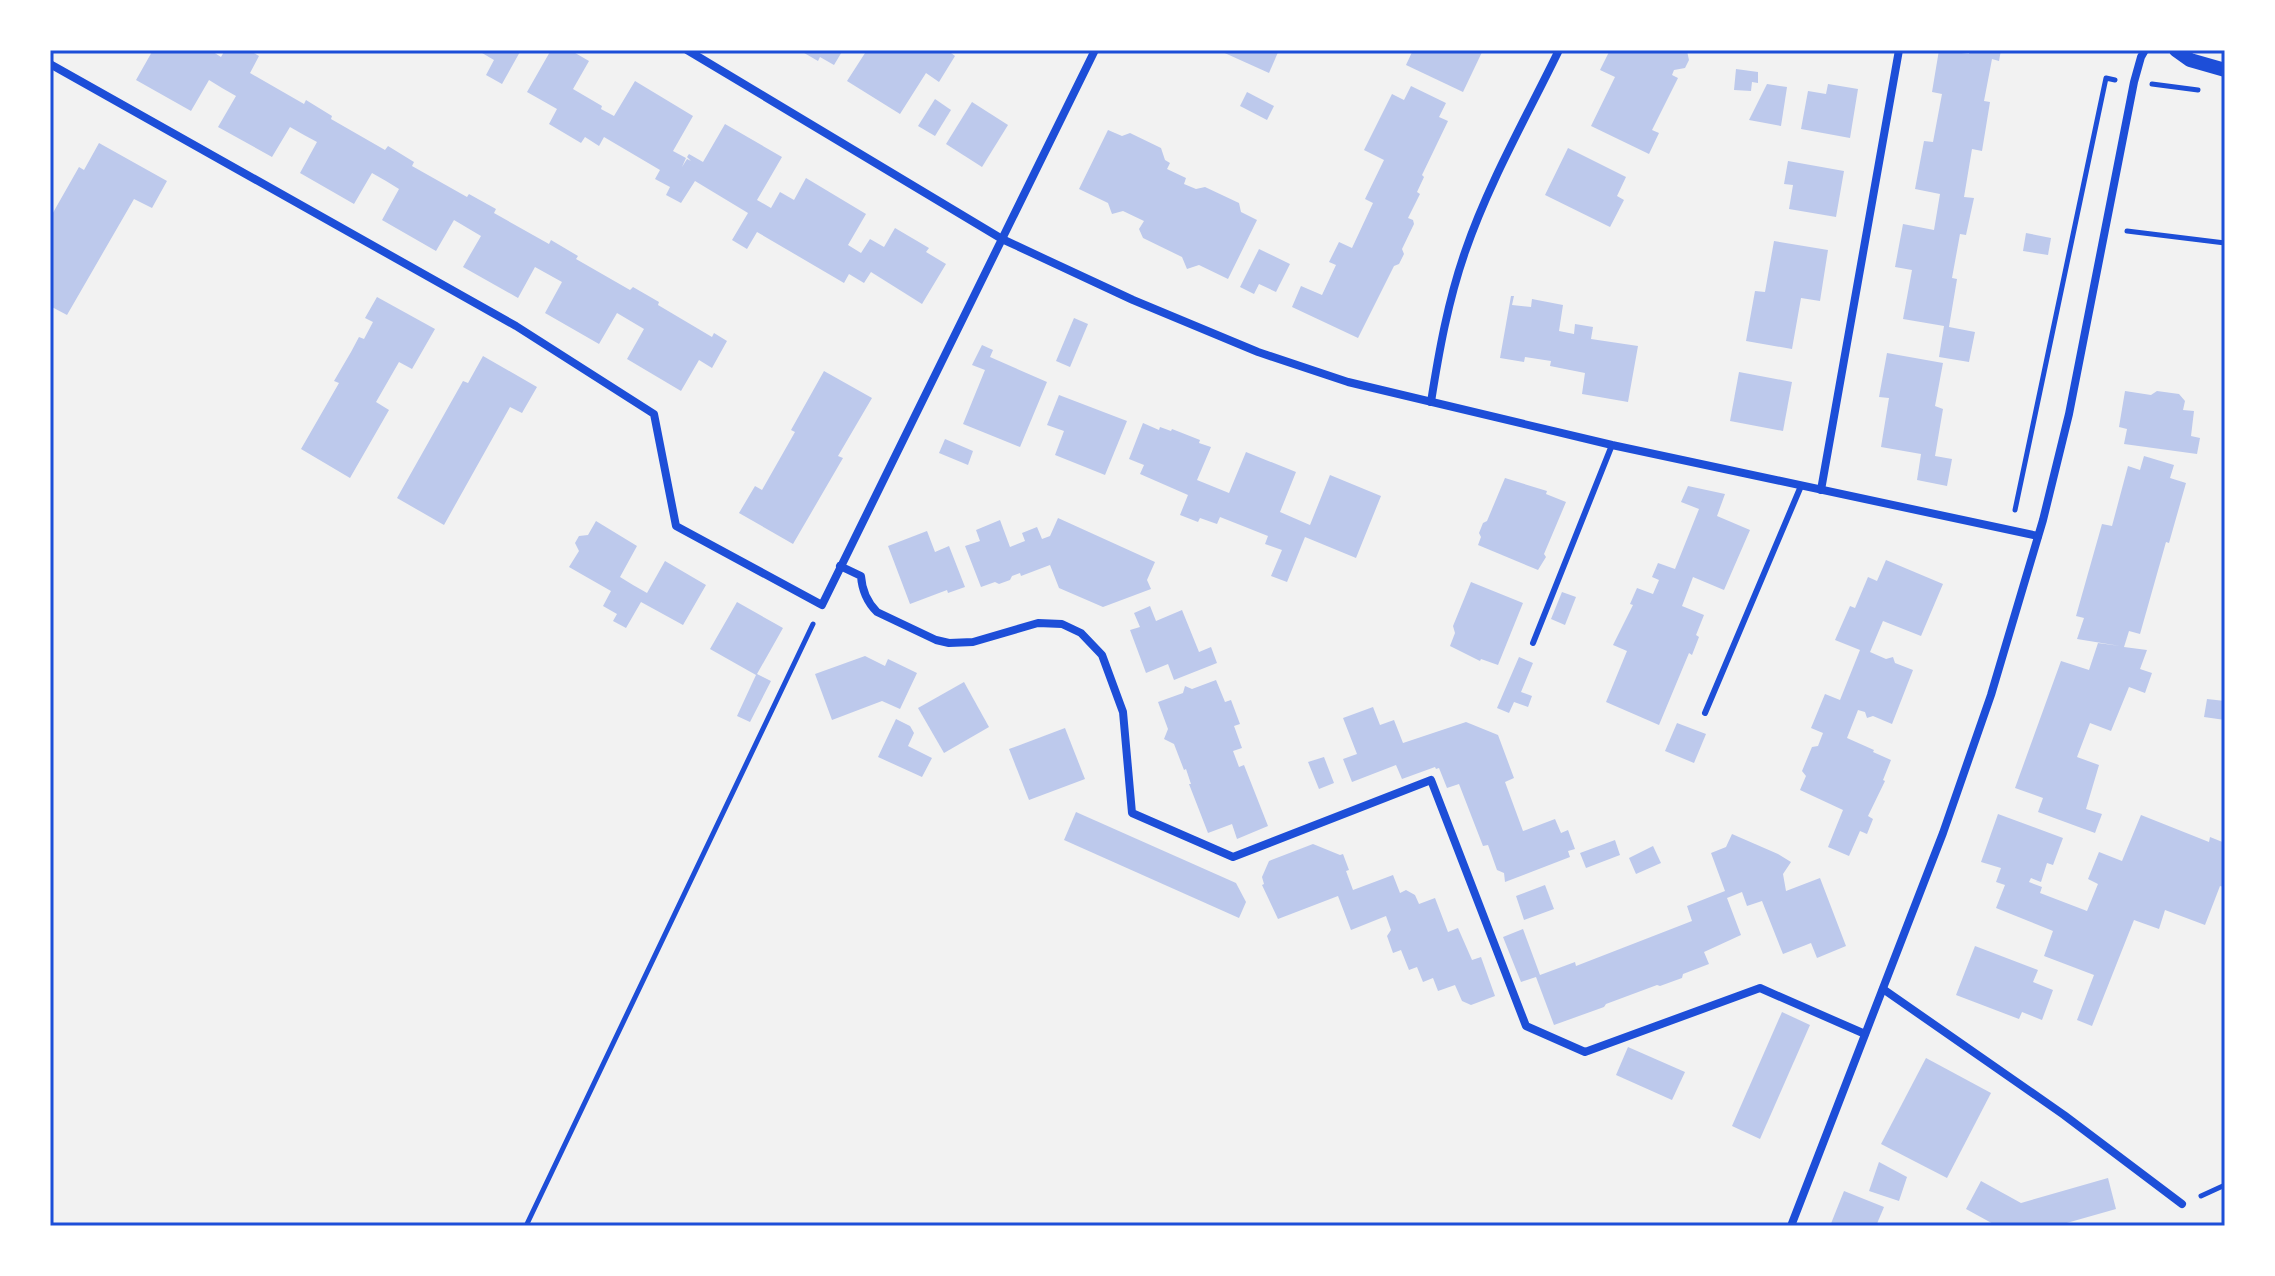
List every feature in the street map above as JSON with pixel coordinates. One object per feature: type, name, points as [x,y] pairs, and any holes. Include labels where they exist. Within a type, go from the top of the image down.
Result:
[{"type":"street","points":[[687,50],[1002,239],[1133,300],[1258,352],[1337,379],[1612,445],[2038,536]]},
{"type":"street","points":[[50,64],[516,326],[654,414],[676,526],[822,605],[1095,50]]},
{"type":"street","points":[[1431,402],[1451,300],[1465,250],[1559,50]]},
{"type":"street","points":[[1821,490],[1899,50]]},
{"type":"street","points":[[1791,1226],[1943,833],[1991,695],[2038,536],[2066,427],[2134,82],[2145,50]]},
{"type":"street","points":[[2176,50],[2190,60],[2225,70]]},
{"type":"street","points":[[840,566],[861,576],[863,591],[877,612],[943,642],[973,642],[1038,623],[1062,624],[1081,633],[1102,655],[1123,712],[1132,813],[1233,857],[1431,780],[1526,1026],[1585,1052],[1760,988],[1865,1034]]},
{"type":"street","points":[[1883,989],[2064,1115],[2182,1204]]},
{"type":"lane","points":[[1533,643],[1612,445]]},
{"type":"lane","points":[[1705,713],[1801,486]]},
{"type":"path","points":[[2127,231],[2225,243]]},
{"type":"path","points":[[526,1226],[822,605]]},
{"type":"building","points":[[153,50],[210,50],[221,57],[225,50],[249,50],[259,56],[250,73],[304,104],[306,100],[332,116],[331,119],[385,150],[388,146],[414,162],[412,166],[467,197],[469,194],[496,209],[494,213],[549,244],[551,240],[578,256],[576,259],[630,290],[633,287],[712,337],[714,333],[727,341],[712,368],[699,360],[681,391],[627,359],[644,329],[617,313],[599,344],[545,313],[562,282],[535,267],[518,298],[463,267],[481,236],[454,220],[436,251],[382,220],[399,189],[372,173],[354,204],[300,173],[317,142],[290,127],[272,157],[218,127],[236,96],[209,80],[191,111],[136,80]]},
{"type":"building","points":[[477,50],[521,50],[502,84],[486,75],[494,60]]},
{"type":"building","points":[[551,50],[570,50],[589,61],[573,89],[614,116],[635,81],[693,116],[673,151],[686,158],[682,167],[687,159],[691,161],[687,157],[689,154],[703,162],[725,124],[782,157],[757,200],[771,208],[780,192],[794,200],[806,178],[866,214],[848,245],[861,253],[870,239],[884,247],[895,228],[929,248],[926,252],[946,264],[922,304],[871,272],[864,283],[849,274],[844,283],[757,232],[747,249],[732,240],[748,213],[695,181],[681,203],[666,195],[670,187],[655,179],[660,170],[604,137],[599,146],[585,137],[581,143],[549,124],[557,109],[527,92]]},
{"type":"building","points":[[799,50],[843,50],[834,65],[820,57],[818,61]]},
{"type":"building","points":[[867,50],[933,50],[938,53],[947,50],[955,56],[939,82],[926,73],[900,114],[847,81]]},
{"type":"building","points":[[1218,50],[1279,50],[1269,73]]},
{"type":"building","points":[[1413,50],[1483,50],[1463,92],[1406,65]]},
{"type":"building","points":[[1610,50],[1687,51],[1689,60],[1685,68],[1674,70],[1672,75],[1678,78],[1652,130],[1659,133],[1649,154],[1591,126],[1615,77],[1600,70]]},
{"type":"building","points":[[1939,50],[1969,54],[1970,50],[2001,50],[1999,61],[1992,59],[1984,101],[1990,102],[1982,151],[1972,149],[1964,197],[1974,198],[1966,235],[1960,234],[1952,278],[1957,279],[1949,327],[1975,332],[1969,362],[1939,357],[1944,326],[1903,319],[1912,270],[1895,267],[1903,224],[1934,230],[1940,194],[1915,189],[1924,141],[1933,142],[1942,94],[1932,92]]},
{"type":"building","points":[[1736,69],[1758,72],[1758,83],[1752,82],[1751,91],[1734,90]]},
{"type":"building","points":[[1767,84],[1787,87],[1781,126],[1749,120]]},
{"type":"building","points":[[1828,84],[1858,89],[1850,138],[1801,129],[1808,91],[1826,94]]},
{"type":"building","points":[[1411,86],[1446,103],[1439,117],[1448,121],[1422,175],[1424,177],[1417,192],[1420,194],[1408,218],[1414,224],[1402,249],[1404,254],[1399,264],[1394,266],[1358,338],[1292,307],[1301,286],[1322,295],[1336,265],[1329,262],[1339,242],[1352,248],[1373,203],[1365,199],[1384,160],[1364,150],[1392,94],[1404,100]]},
{"type":"building","points":[[1247,92],[1274,106],[1267,120],[1240,106]]},
{"type":"building","points":[[935,99],[951,110],[935,136],[918,126]]},
{"type":"building","points":[[972,102],[1008,125],[982,167],[946,144]]},
{"type":"building","points":[[1108,130],[1122,136],[1130,133],[1161,148],[1165,160],[1170,163],[1167,169],[1186,178],[1184,184],[1196,189],[1205,187],[1239,203],[1241,212],[1257,220],[1228,279],[1199,265],[1187,269],[1182,257],[1143,238],[1139,229],[1144,221],[1123,211],[1112,214],[1108,203],[1079,189]]},
{"type":"building","points":[[99,143],[167,181],[152,208],[134,199],[67,315],[50,306],[50,218],[79,167],[84,170]]},
{"type":"building","points":[[1568,148],[1626,177],[1617,196],[1624,200],[1610,227],[1545,195]]},
{"type":"building","points":[[1788,161],[1844,171],[1836,217],[1789,209],[1793,185],[1784,184]]},
{"type":"building","points":[[2026,233],[2051,238],[2048,255],[2023,251]]},
{"type":"building","points":[[1774,241],[1828,250],[1820,301],[1801,298],[1792,349],[1746,341],[1755,291],[1765,292]]},
{"type":"building","points":[[1259,249],[1290,264],[1276,292],[1259,284],[1254,294],[1240,287]]},
{"type":"building","points":[[1511,296],[1514,296],[1512,305],[1531,307],[1532,299],[1563,305],[1559,331],[1574,334],[1575,324],[1593,327],[1591,339],[1638,346],[1628,402],[1582,394],[1585,373],[1550,366],[1551,361],[1525,357],[1524,362],[1500,358]]},
{"type":"building","points":[[377,297],[435,329],[412,369],[399,362],[376,402],[389,410],[350,478],[301,449],[339,383],[334,381],[359,337],[364,339],[373,322],[365,318]]},
{"type":"building","points":[[1074,318],[1088,324],[1070,367],[1056,361]]},
{"type":"building","points":[[982,345],[993,350],[990,357],[1047,382],[1020,447],[963,424],[985,370],[972,365]]},
{"type":"building","points":[[1887,353],[1943,363],[1935,406],[1943,409],[1935,456],[1952,459],[1947,486],[1917,480],[1921,454],[1881,447],[1889,398],[1879,397]]},
{"type":"building","points":[[483,356],[537,387],[522,413],[510,407],[444,525],[397,498],[463,381],[468,383]]},
{"type":"building","points":[[824,371],[872,398],[838,456],[843,458],[793,544],[739,513],[755,486],[762,490],[795,432],[791,430]]},
{"type":"building","points":[[1739,372],[1792,382],[1783,431],[1730,421]]},
{"type":"building","points":[[2125,391],[2151,395],[2157,391],[2179,394],[2185,401],[2183,410],[2194,411],[2191,436],[2200,438],[2197,454],[2124,444],[2127,429],[2119,427]]},
{"type":"building","points":[[1059,395],[1127,421],[1105,475],[1055,455],[1064,431],[1047,425]]},
{"type":"building","points":[[1143,423],[1159,430],[1160,427],[1172,429],[1211,447],[1197,480],[1229,493],[1246,452],[1296,472],[1280,512],[1310,525],[1330,475],[1381,496],[1356,558],[1305,537],[1287,582],[1271,576],[1282,550],[1265,544],[1268,536],[1220,517],[1217,524],[1200,518],[1198,522],[1180,515],[1188,495],[1140,474],[1144,465],[1129,459]]},
{"type":"building","points":[[945,439],[973,451],[968,465],[939,453]]},
{"type":"building","points":[[2144,456],[2174,465],[2170,478],[2186,483],[2140,634],[2129,631],[2124,647],[2147,650],[2140,669],[2152,673],[2145,693],[2129,687],[2111,731],[2090,723],[2077,757],[2099,765],[2086,809],[2102,814],[2095,833],[2038,812],[2043,798],[2015,788],[2061,661],[2089,670],[2098,643],[2120,646],[2077,639],[2084,618],[2076,616],[2102,524],[2112,526],[2128,466],[2140,470]]},
{"type":"building","points":[[1505,478],[1547,491],[1546,494],[1566,502],[1544,554],[1546,557],[1538,570],[1478,545],[1483,523],[1487,521]]},
{"type":"building","points":[[1688,486],[1725,494],[1717,516],[1750,530],[1724,590],[1693,577],[1682,606],[1704,615],[1696,635],[1699,637],[1692,655],[1689,653],[1659,725],[1606,702],[1627,651],[1613,645],[1633,605],[1630,604],[1637,588],[1653,594],[1659,580],[1652,577],[1658,563],[1675,569],[1699,509],[1681,502]]},
{"type":"building","points":[[1058,518],[1155,562],[1147,580],[1151,589],[1103,607],[1059,588],[1050,565],[1021,576],[1020,573],[999,584],[995,582],[981,587],[965,546],[980,541],[976,530],[1000,520],[1010,547],[1025,541],[1022,533],[1037,527],[1042,539],[1050,536]]},
{"type":"building","points":[[596,521],[637,546],[620,577],[633,585],[647,593],[665,561],[706,585],[683,625],[641,602],[626,628],[613,621],[617,614],[603,606],[611,591],[569,567],[579,551],[575,543],[579,536],[588,535]]},
{"type":"building","points":[[927,531],[935,552],[949,546],[965,587],[948,593],[947,590],[910,604],[888,546]]},
{"type":"building","points":[[1886,560],[1943,584],[1921,636],[1883,621],[1870,652],[1886,659],[1893,657],[1895,663],[1913,670],[1892,724],[1873,716],[1867,718],[1865,712],[1858,710],[1847,738],[1891,760],[1885,781],[1868,816],[1873,819],[1867,834],[1860,831],[1849,856],[1828,847],[1843,810],[1800,790],[1806,776],[1802,771],[1812,747],[1818,746],[1823,733],[1811,728],[1825,694],[1840,700],[1860,650],[1835,640],[1850,606],[1855,608],[1868,577],[1877,581]]},
{"type":"building","points":[[1471,582],[1523,603],[1498,665],[1480,661],[1450,646],[1455,633],[1453,626]]},
{"type":"building","points":[[1562,592],[1576,597],[1565,625],[1551,619]]},
{"type":"building","points":[[737,602],[783,628],[757,674],[771,681],[750,722],[737,716],[756,675],[710,649]]},
{"type":"building","points":[[1150,606],[1156,621],[1182,610],[1199,652],[1211,647],[1217,663],[1174,680],[1168,664],[1146,673],[1130,630],[1140,627],[1134,613]]},
{"type":"building","points":[[865,656],[885,666],[888,659],[917,673],[900,709],[882,701],[832,720],[815,674]]},
{"type":"building","points":[[1519,657],[1533,663],[1521,692],[1532,696],[1528,707],[1514,702],[1509,713],[1497,708]]},
{"type":"building","points":[[1216,680],[1225,702],[1231,700],[1240,724],[1234,726],[1242,748],[1233,751],[1239,767],[1244,765],[1268,826],[1237,839],[1232,824],[1208,833],[1186,769],[1174,744],[1164,739],[1168,729],[1158,702],[1183,693],[1185,686],[1192,689]]},
{"type":"building","points":[[964,682],[989,727],[944,753],[918,708]]},
{"type":"building","points":[[2207,699],[2225,701],[2225,720],[2204,717]]},
{"type":"building","points":[[1373,707],[1380,725],[1394,720],[1403,743],[1466,722],[1498,735],[1514,778],[1505,782],[1523,831],[1555,819],[1561,833],[1568,830],[1575,849],[1568,851],[1570,857],[1505,882],[1504,873],[1497,870],[1488,845],[1483,846],[1459,784],[1447,788],[1439,768],[1402,779],[1396,765],[1352,782],[1343,759],[1357,754],[1343,718]]},
{"type":"building","points":[[896,719],[910,726],[914,733],[908,746],[932,758],[922,777],[878,757]]},
{"type":"building","points":[[1677,723],[1706,734],[1694,763],[1665,751]]},
{"type":"building","points":[[1065,728],[1085,779],[1029,800],[1009,749]]},
{"type":"building","points":[[1324,757],[1334,783],[1319,789],[1308,762]]},
{"type":"building","points":[[1076,812],[1236,883],[1246,902],[1239,918],[1064,840]]},
{"type":"building","points":[[1998,814],[2063,838],[2053,865],[2047,863],[2041,882],[2031,878],[2029,882],[2042,887],[2040,893],[2087,911],[2098,884],[2088,879],[2099,852],[2122,861],[2141,815],[2209,842],[2210,837],[2225,843],[2225,884],[2224,887],[2220,886],[2205,925],[2165,910],[2159,929],[2134,920],[2092,1026],[2077,1020],[2094,975],[2044,956],[2053,931],[1996,908],[2005,885],[1996,882],[2001,868],[1981,862]]},
{"type":"building","points":[[1732,834],[1791,862],[1783,874],[1786,891],[1820,878],[1846,946],[1817,958],[1811,943],[1783,954],[1762,901],[1747,906],[1742,892],[1727,898],[1741,935],[1704,952],[1709,964],[1683,974],[1682,978],[1554,1025],[1536,977],[1521,982],[1503,937],[1523,929],[1540,975],[1575,962],[1576,966],[1692,921],[1687,906],[1725,891],[1711,853],[1726,847]]},
{"type":"building","points":[[1615,840],[1620,855],[1586,868],[1580,853]]},
{"type":"building","points":[[1313,844],[1343,854],[1353,890],[1393,875],[1400,893],[1406,890],[1415,895],[1419,904],[1435,898],[1448,932],[1458,928],[1472,960],[1481,957],[1495,996],[1471,1005],[1462,1001],[1455,985],[1438,991],[1433,978],[1423,982],[1417,967],[1409,970],[1401,950],[1393,953],[1387,936],[1391,930],[1386,916],[1351,930],[1338,896],[1278,919],[1262,885],[1269,861]]},
{"type":"building","points":[[1653,846],[1661,863],[1636,874],[1629,858]]},
{"type":"building","points":[[1545,885],[1554,909],[1524,920],[1516,896]]},
{"type":"building","points":[[1975,946],[2038,970],[2033,982],[2053,990],[2042,1020],[2022,1012],[2019,1019],[1956,995]]},
{"type":"building","points":[[1782,1012],[1810,1025],[1760,1139],[1732,1126]]},
{"type":"building","points":[[1628,1047],[1685,1072],[1672,1100],[1616,1075]]},
{"type":"building","points":[[1926,1058],[1991,1093],[1947,1178],[1881,1144]]},
{"type":"building","points":[[1879,1162],[1907,1177],[1899,1201],[1869,1191]]},
{"type":"building","points":[[2108,1178],[2116,1209],[2056,1226],[1997,1226],[1966,1209],[1981,1181],[2021,1203]]},
{"type":"building","points":[[1844,1191],[1884,1207],[1876,1226],[1830,1226]]}]
